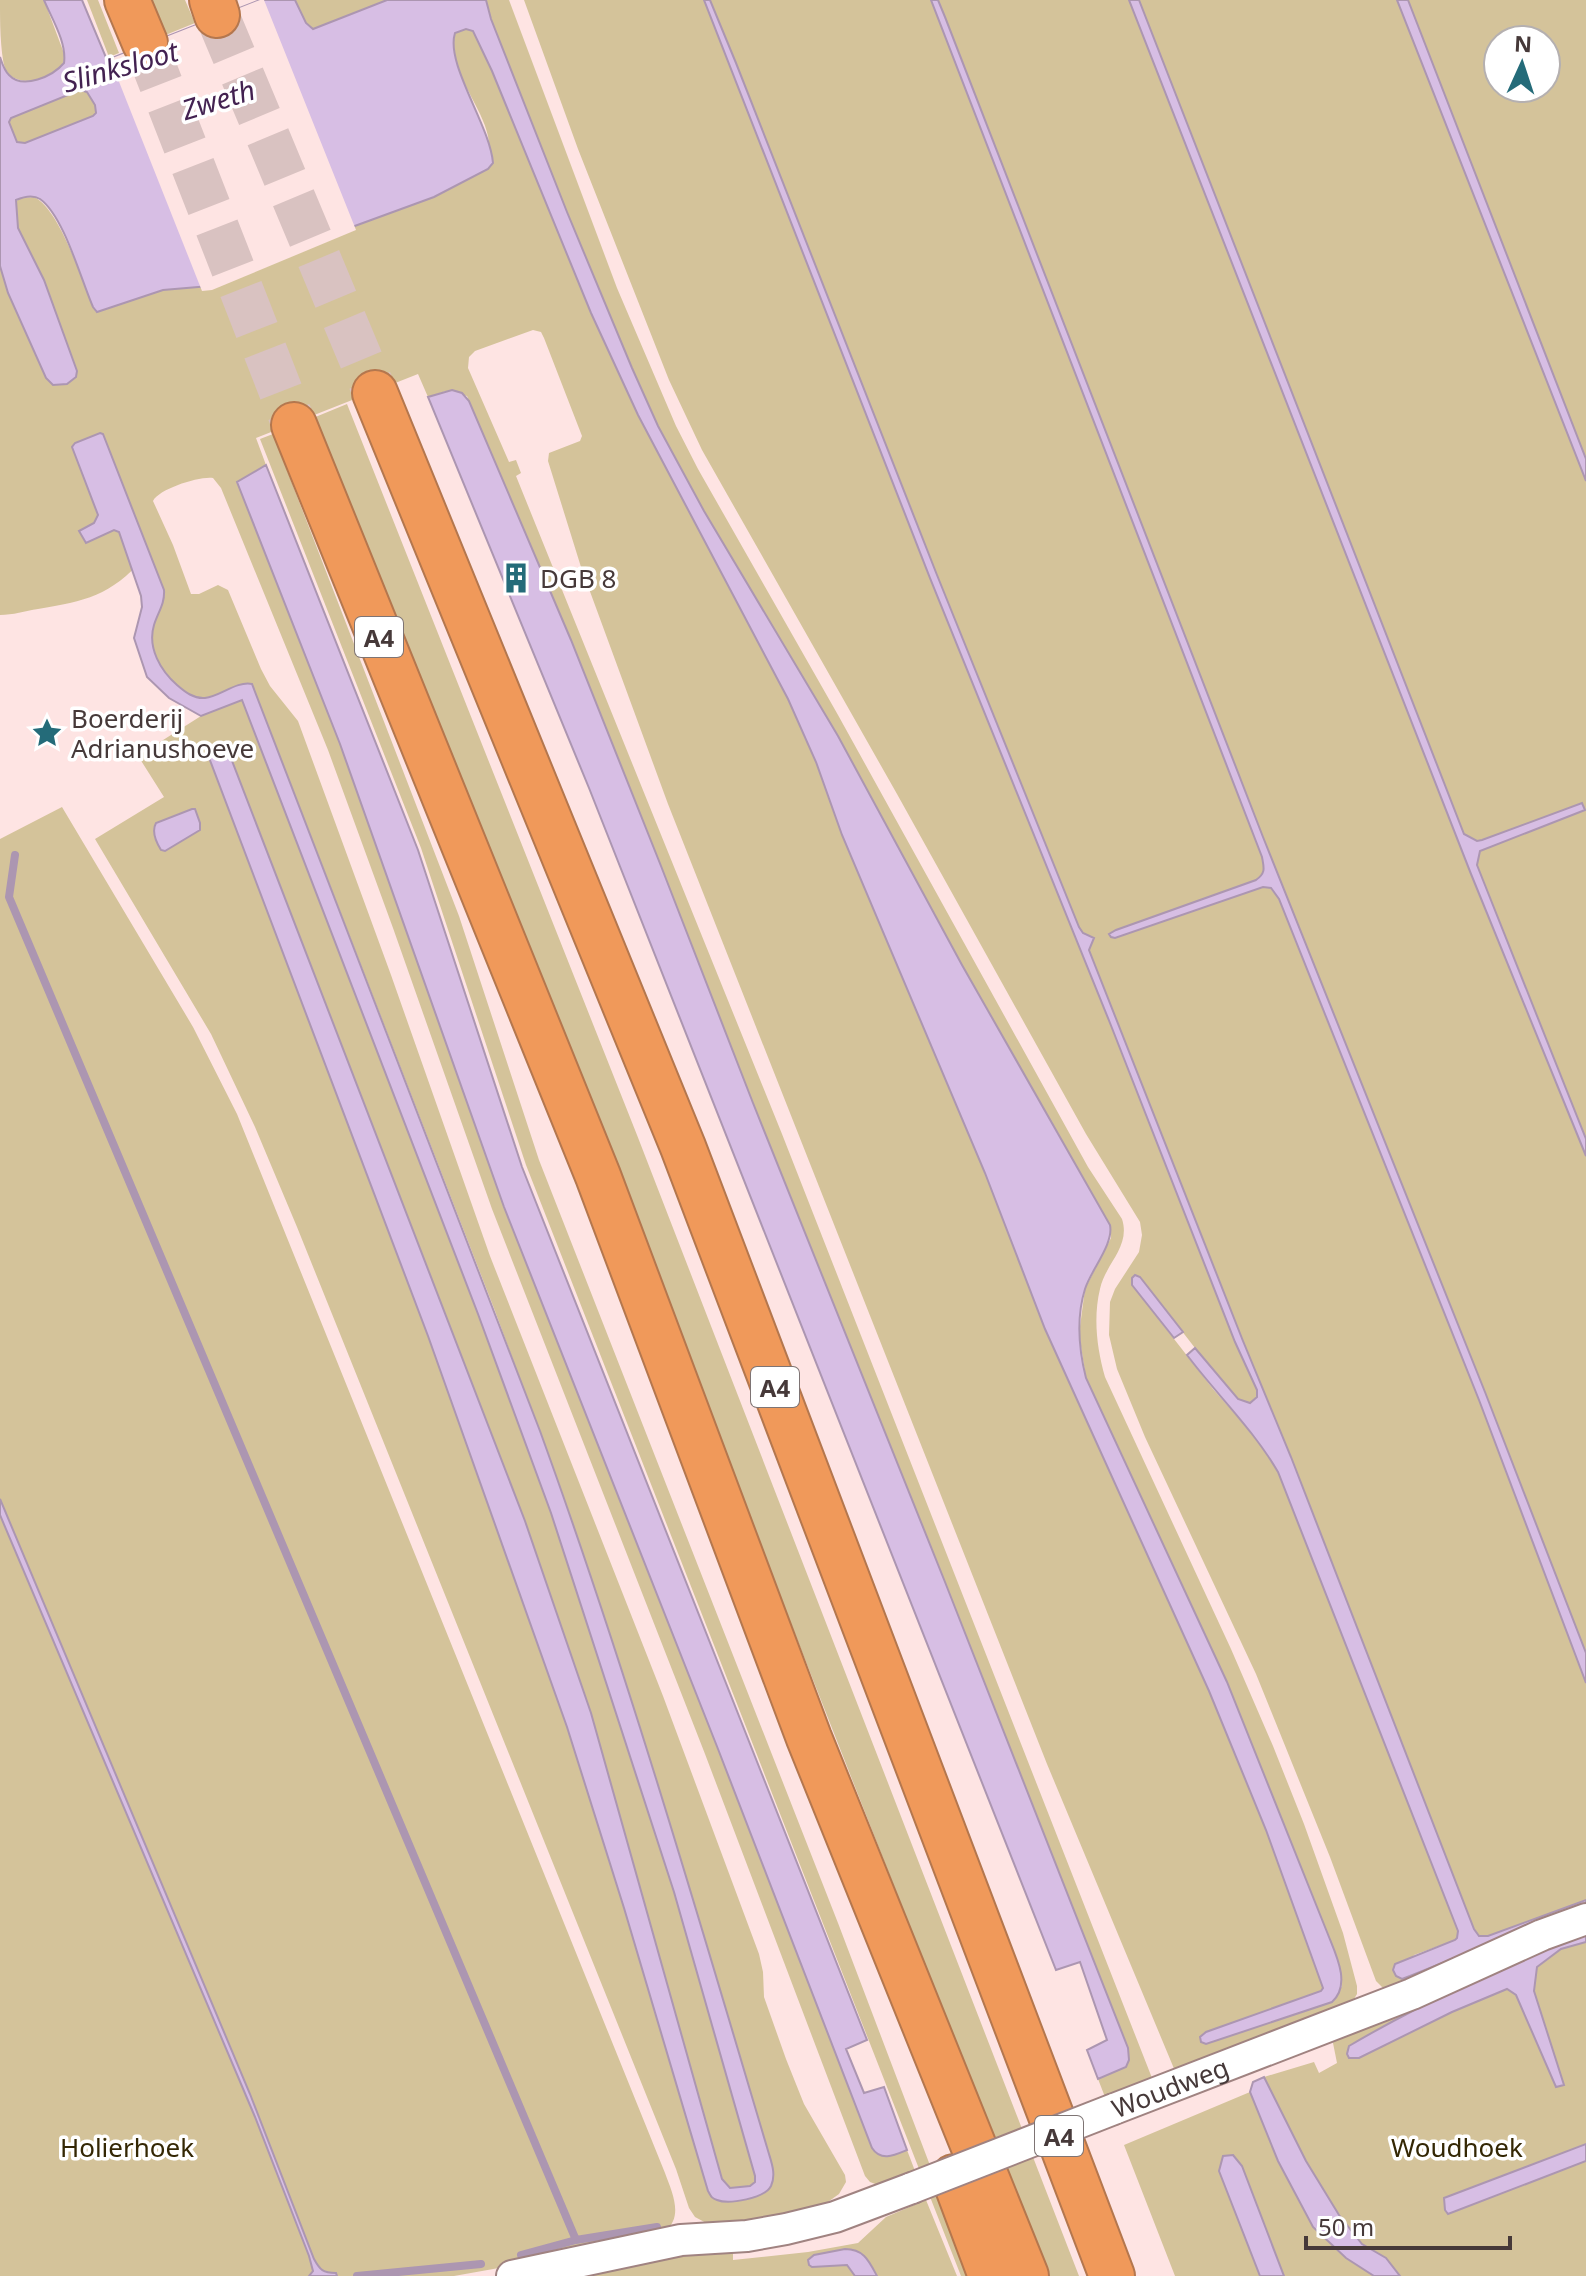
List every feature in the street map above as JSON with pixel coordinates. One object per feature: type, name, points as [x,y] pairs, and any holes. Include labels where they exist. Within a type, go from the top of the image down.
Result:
[{"type":"highway","points":[[127,0],[145,43]]},
{"type":"highway","name":"A4","points":[[375,393],[689,1162],[1112,2276]]},
{"type":"highway","name":"A4","points":[[294,425],[598,1176],[809,1738],[1026,2276]]},
{"type":"highway","name":"A4","points":[[809,1738],[931,2114],[991,2276]]},
{"type":"street","name":"Woudweg","points":[[512,2276],[681,2240],[747,2236],[835,2217],[1412,1994],[1542,1935],[1586,1919]]},
{"type":"green space","points":[[0,0],[44,0],[65,56],[56,71],[29,81],[11,76],[5,69]]},
{"type":"green space","points":[[87,0],[98,0],[119,53],[109,57]]},
{"type":"green space","points":[[148,0],[185,0],[195,23],[163,36]]},
{"type":"green space","points":[[295,0],[387,0],[313,29],[306,23]]},
{"type":"green space","points":[[486,0],[509,0],[617,288],[676,426],[698,469],[1088,1167],[1122,1219],[1123,1238],[1103,1280],[1098,1300],[1097,1333],[1105,1377],[1273,1746],[1343,1933],[1357,1986],[1357,1994],[1351,2004],[1175,2071],[1047,1764],[668,804],[581,567],[548,461],[549,453],[580,441],[582,436],[544,338],[541,332],[533,330],[475,351],[469,357],[468,368],[509,462],[516,460],[521,473],[516,476],[782,1134],[1152,2078],[1105,2097],[1098,2079],[1123,2068],[1129,2055],[1128,2048],[571,640],[467,396],[446,391],[428,397],[418,374],[256,438],[266,465],[237,482],[340,744],[504,1207],[864,2127],[886,2157],[907,2150],[915,2171],[878,2185],[865,2176],[705,1754],[492,1209],[328,750],[221,488],[213,478],[199,479],[171,488],[153,501],[191,594],[199,594],[218,585],[228,590],[270,686],[298,721],[490,1256],[663,1696],[759,1954],[764,1997],[786,2059],[804,2104],[845,2175],[846,2182],[839,2194],[818,2209],[726,2225],[710,2225],[695,2217],[689,2208],[676,2169],[255,1127],[211,1034],[95,839],[164,797],[140,759],[141,754],[201,716],[242,699],[551,1513],[674,1892],[755,2176],[755,2182],[750,2186],[730,2188],[722,2179],[591,1713],[525,1521],[229,753],[226,747],[208,755],[428,1336],[567,1727],[708,2191],[716,2200],[736,2201],[773,2171],[632,1702],[568,1509],[495,1311],[252,684],[240,685],[211,697],[197,697],[177,685],[161,666],[154,650],[152,634],[164,590],[101,433],[144,558],[120,581],[96,595],[70,603],[0,615],[0,202],[44,280],[18,228],[15,204],[19,198],[34,197],[44,204],[62,231],[96,312],[163,290],[210,286],[434,197],[488,169],[488,136],[459,72],[453,46],[455,33],[466,29],[473,31],[638,415],[788,699],[816,762],[842,835],[985,1173],[1045,1329],[1209,1691],[1266,1830],[1323,1988],[1202,2034],[1342,1987],[1338,1961],[1227,1682],[1086,1378],[1079,1334],[1085,1289],[1111,1238],[1110,1225],[962,965],[838,736],[704,511],[658,426],[567,212]]},
{"type":"green space","points":[[524,0],[704,0],[930,578],[1235,1342],[1257,1390],[1257,1398],[1248,1402],[1238,1399],[1140,1277],[1132,1278],[1132,1285],[1213,1389],[1256,1438],[1278,1472],[1458,1931],[1455,1940],[1414,1955],[1402,1979],[1490,1943],[1586,1911],[1384,1989],[1376,1981],[1256,1674],[1145,1437],[1117,1369],[1109,1335],[1110,1302],[1139,1252],[1142,1235],[1140,1222],[1086,1134],[702,450],[669,380],[578,149]]},
{"type":"green space","points":[[710,0],[931,0],[1262,857],[1264,870],[1256,880],[1116,930],[1115,938],[1263,887],[1270,888],[1279,899],[1479,1400],[1586,1683],[1586,1900],[1488,1936],[1479,1936],[1474,1929],[1291,1457],[1089,950],[1094,938],[1083,933],[1079,927]]},
{"type":"green space","points":[[938,0],[1129,0],[1471,874],[1586,1156],[1586,1653],[1263,837]]},
{"type":"green space","points":[[1139,0],[1397,0],[1586,481],[1586,1139],[1477,865],[1480,851],[1585,810],[1583,804],[1482,840],[1477,841],[1464,834]]},
{"type":"green space","points":[[1408,0],[1586,0],[1586,459]]},
{"type":"green space","points":[[80,90],[87,92],[95,105],[96,113],[93,116],[25,143],[17,142],[9,122],[11,117]]},
{"type":"green space","points":[[347,404],[637,1135],[1079,2276],[1047,2276],[421,681],[313,418]]},
{"type":"green space","points":[[273,434],[459,916],[539,1160],[838,1923],[972,2276],[961,2276],[526,1165],[421,848],[260,439]]},
{"type":"green space","name":"Holierhoek","points":[[62,807],[193,1027],[237,1114],[665,2173],[675,2212],[671,2225],[665,2231],[537,2261],[454,2276],[0,2276],[0,839]]},
{"type":"green space","name":"Woudhoek","points":[[1586,1942],[1586,2276],[1284,2276],[1242,2166],[1233,2155],[1223,2156],[1219,2171],[1260,2276],[1175,2276],[1124,2145],[1250,2092],[1256,2105],[1273,2096],[1264,2077],[1314,2062],[1319,2073],[1337,2063],[1333,2043],[1336,2034],[1547,1960],[1561,1949]]},
{"type":"green space","points":[[926,2200],[957,2276],[550,2276],[664,2254],[733,2251],[733,2260],[858,2243],[886,2217]]},
{"type":"water","points":[[44,0],[82,0],[107,60],[260,0],[295,0],[306,23],[313,29],[387,0],[486,0],[567,212],[658,426],[704,511],[838,736],[962,965],[1110,1225],[1109,1240],[1085,1289],[1080,1311],[1080,1345],[1086,1378],[1227,1682],[1334,1949],[1341,1986],[1332,2002],[1206,2044],[1201,2042],[1200,2037],[1206,2032],[1323,1988],[1266,1830],[1209,1691],[1045,1329],[985,1173],[842,835],[816,762],[788,699],[638,415],[591,313],[473,31],[466,29],[455,33],[454,46],[462,78],[490,148],[493,163],[488,169],[434,197],[210,286],[163,290],[97,312],[71,249],[49,207],[34,197],[16,200],[18,228],[44,280],[77,371],[76,377],[67,384],[53,385],[46,378],[8,293],[0,266],[0,57],[9,75],[22,81],[38,80],[64,63],[61,39]],"holes":[[[80,90],[87,92],[95,105],[96,113],[93,116],[25,143],[17,142],[9,122],[11,118]]]},
{"type":"water","points":[[704,0],[710,0],[736,63],[1079,927],[1083,933],[1094,938],[1089,950],[1291,1457],[1474,1929],[1479,1936],[1488,1936],[1586,1900],[1586,1905],[1402,1979],[1393,1970],[1395,1964],[1455,1940],[1458,1931],[1278,1472],[1187,1355],[1195,1348],[1238,1399],[1250,1403],[1257,1397],[1257,1390],[1235,1342],[930,578]]},
{"type":"water","points":[[931,0],[938,0],[945,17],[1263,837],[1485,1392],[1586,1653],[1586,1683],[1479,1400],[1279,899],[1271,888],[1263,887],[1115,938],[1109,934],[1256,880],[1264,870],[1262,857]]},
{"type":"water","points":[[1129,0],[1139,0],[1464,834],[1477,841],[1582,803],[1585,810],[1480,851],[1477,865],[1586,1139],[1586,1156],[1471,874]]},
{"type":"water","points":[[1397,0],[1408,0],[1586,459],[1586,481]]},
{"type":"water","points":[[452,390],[462,393],[469,401],[571,640],[1128,2048],[1126,2067],[1098,2079],[1087,2050],[1107,2040],[1080,1962],[1056,1970],[589,788],[428,397]]},
{"type":"water","points":[[103,434],[164,590],[152,634],[157,658],[171,679],[197,697],[211,697],[240,685],[252,684],[540,1431],[631,1700],[771,2162],[771,2186],[754,2197],[723,2201],[711,2197],[708,2191],[567,1727],[428,1336],[208,755],[207,749],[217,743],[226,747],[229,753],[525,1521],[591,1713],[722,2179],[730,2188],[750,2186],[755,2182],[755,2176],[674,1892],[551,1513],[478,1314],[242,700],[201,716],[169,698],[147,677],[134,638],[142,607],[141,596],[119,532],[114,530],[86,543],[79,531],[94,523],[98,515],[72,447]]},
{"type":"water","points":[[266,465],[418,850],[522,1167],[867,2040],[846,2049],[864,2093],[884,2087],[907,2150],[898,2154],[884,2156],[872,2148],[504,1207],[340,744],[237,482]]},
{"type":"water","points":[[195,809],[200,830],[165,851],[161,850],[154,833],[156,823]]},
{"type":"water","points":[[1135,1275],[1140,1277],[1183,1332],[1174,1338],[1132,1285]]},
{"type":"water","points":[[0,1499],[250,2094],[314,2259],[322,2270],[336,2273],[337,2276],[309,2276],[313,2271],[309,2256],[255,2117],[0,1515]]},
{"type":"water","points":[[1586,1931],[1586,1942],[1561,1949],[1537,1967],[1534,1991],[1564,2085],[1556,2087],[1516,1995],[1507,1989],[1359,2058],[1349,2058],[1349,2046],[1407,2014]]},
{"type":"water","points":[[1264,2077],[1306,2161],[1339,2215],[1362,2244],[1386,2258],[1400,2276],[1374,2276],[1346,2258],[1313,2227],[1278,2161],[1250,2092],[1253,2082]]},
{"type":"water","points":[[1586,2144],[1586,2161],[1448,2214],[1445,2210],[1444,2198]]},
{"type":"water","points":[[1233,2155],[1242,2166],[1284,2276],[1260,2276],[1219,2171],[1223,2156]]},
{"type":"water","points":[[845,2249],[861,2254],[877,2276],[855,2276],[847,2265],[809,2265],[808,2260],[814,2255]]},
{"type":"pier","points":[[264,0],[356,230],[212,290],[202,291],[110,59]]},
{"type":"waterway","points":[[15,855],[9,897],[576,2240]]},
{"type":"waterway","points":[[521,2255],[576,2240],[657,2227]]},
{"type":"waterway","points":[[357,2276],[481,2264]]},
{"type":"tunnel","points":[[217,15],[375,393]]},
{"type":"tunnel","points":[[145,43],[294,425]]},
{"type":"place","name":"DGB 8","points":[[516,578]]},
{"type":"place","name":"Boerderij Adrianushoeve","points":[[47,733]]},
{"type":"water label","name":"Slinksloot","points":[[120,66]]},
{"type":"water label","name":"Zweth","points":[[218,99]]}]
